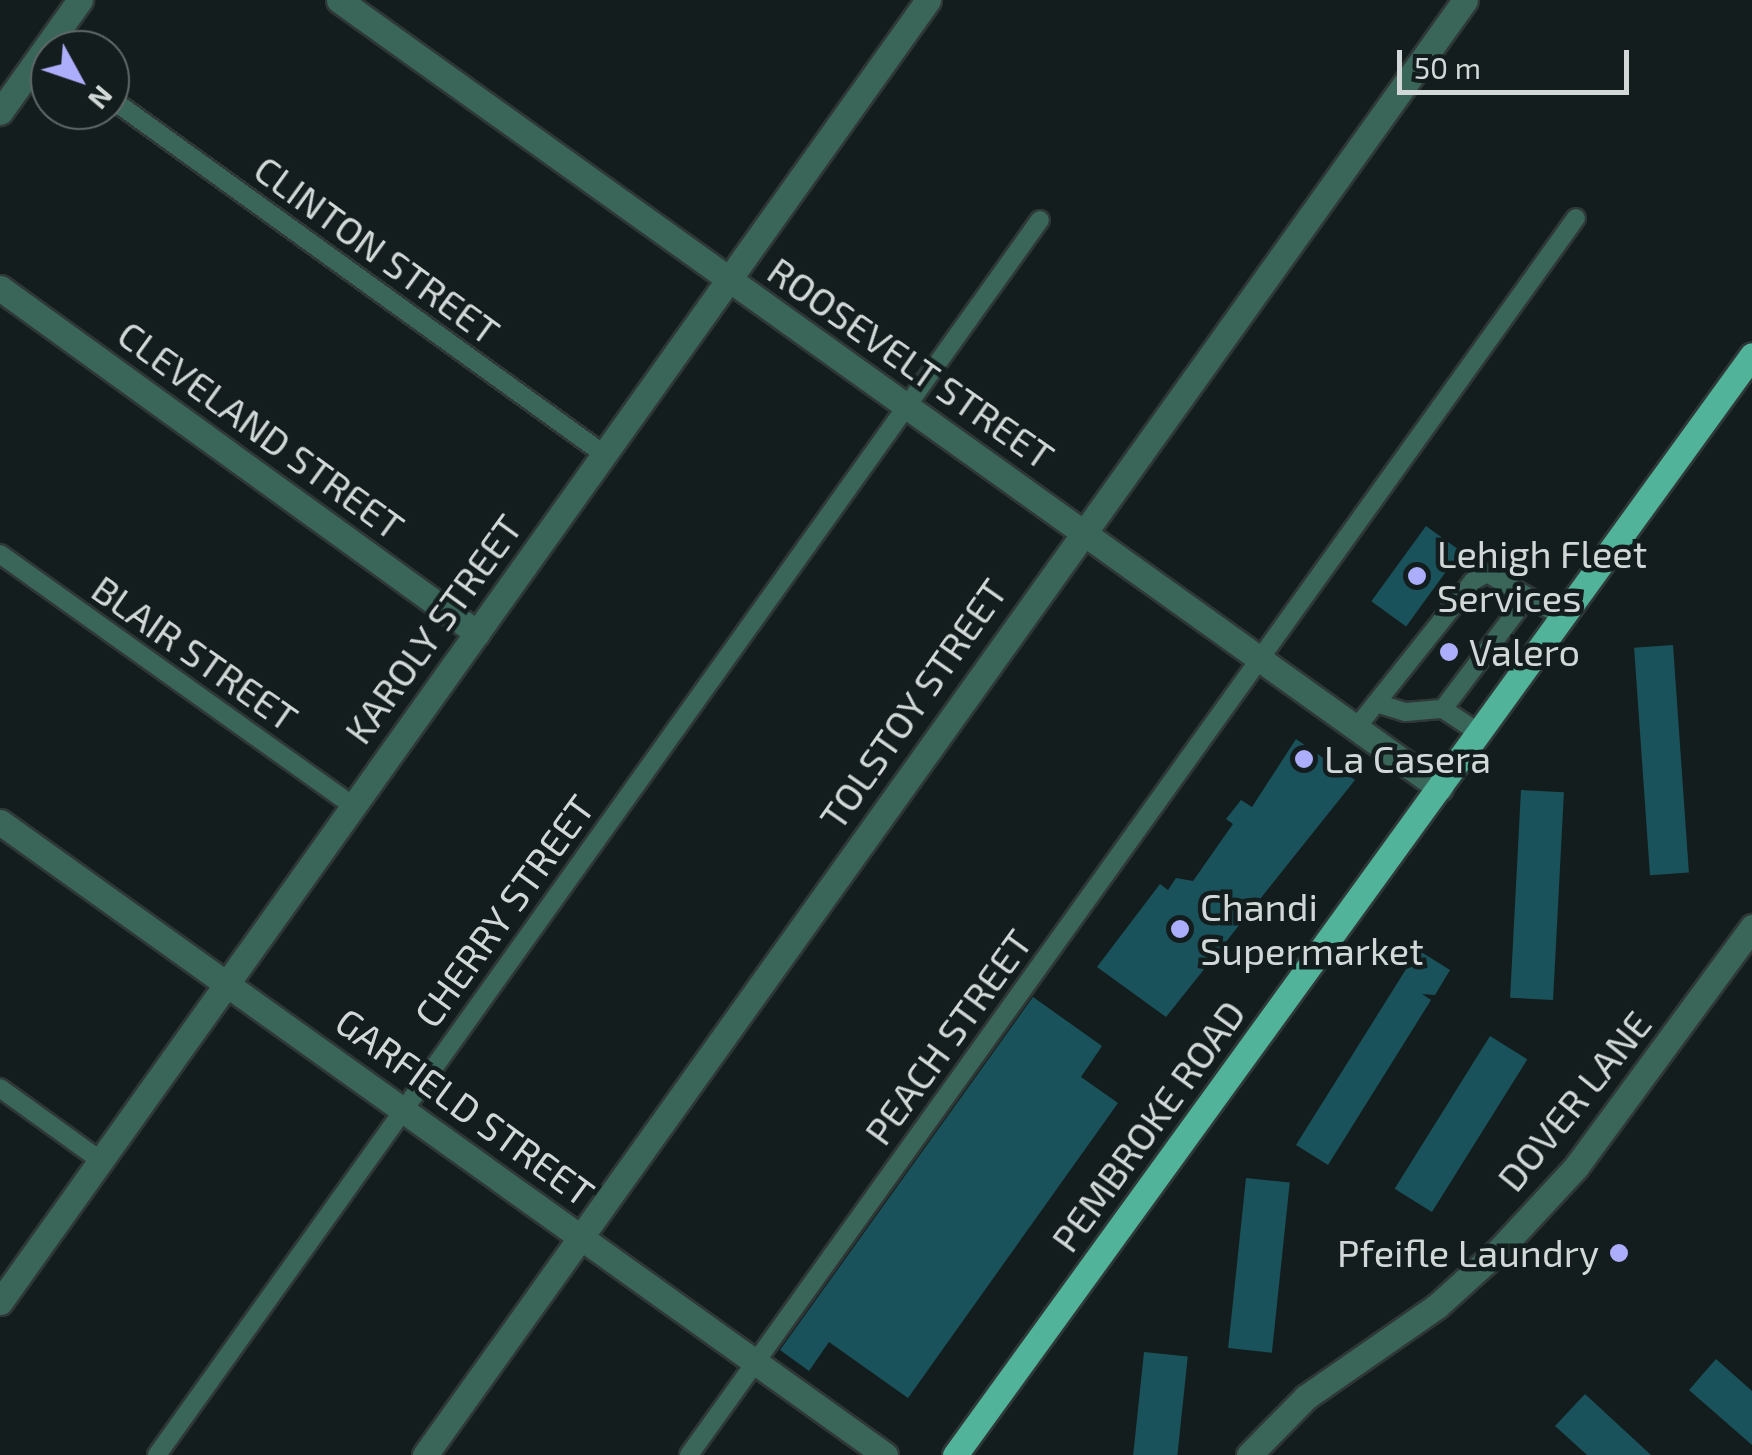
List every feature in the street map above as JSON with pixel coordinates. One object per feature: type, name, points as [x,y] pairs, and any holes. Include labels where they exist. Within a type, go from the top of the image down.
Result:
[{"type":"main road","name":"PEMBROKE ROAD","points":[[955,1455],[1752,355]]},
{"type":"street","points":[[61,30],[80,0]]},
{"type":"street","name":"ROOSEVELT STREET","points":[[339,0],[1440,788]]},
{"type":"street","name":"KAROLY STREET","points":[[0,1302],[928,0]]},
{"type":"street","name":"TOLSTOY STREET","points":[[426,1455],[1083,529],[1465,0]]},
{"type":"street","points":[[0,112],[30,74]]},
{"type":"street","name":"CLEVELAND STREET","points":[[0,288],[477,632]]},
{"type":"street","name":"GARFIELD STREET","points":[[0,822],[884,1455]]},
{"type":"street","name":"DOVER LANE","points":[[1248,1455],[1306,1397],[1437,1306],[1502,1248],[1576,1167],[1752,927]]},
{"type":"lane","name":"CLINTON STREET","points":[[130,112],[606,455]]},
{"type":"lane","name":"PEACH STREET","points":[[689,1455],[1576,218]]},
{"type":"lane","name":"CHERRY STREET","points":[[157,1455],[1040,220]]},
{"type":"lane","name":"BLAIR STREET","points":[[0,554],[352,805]]},
{"type":"lane","points":[[1357,727],[1474,580],[1487,573],[1563,617]]},
{"type":"lane","points":[[1444,709],[1528,596]]},
{"type":"lane","points":[[1376,703],[1406,712],[1444,709],[1479,733]]},
{"type":"lane","points":[[0,1088],[100,1160]]},
{"type":"building","name":"Lehigh Fleet Services","points":[[1426,526],[1461,551],[1406,627],[1371,601]]},
{"type":"building","points":[[1673,645],[1689,872],[1650,875],[1634,648]]},
{"type":"building","points":[[1296,739],[1355,780],[1166,1017],[1097,967],[1160,884],[1168,890],[1176,878],[1193,881],[1233,824],[1226,819],[1241,800],[1252,807]]},
{"type":"building","points":[[1521,790],[1564,792],[1553,1000],[1510,998]]},
{"type":"building","points":[[1418,950],[1450,970],[1435,995],[1422,994],[1431,1000],[1328,1165],[1296,1145]]},
{"type":"building","points":[[1033,997],[1102,1046],[1081,1077],[1118,1103],[908,1398],[829,1342],[809,1371],[780,1350]]},
{"type":"building","points":[[1490,1036],[1527,1059],[1432,1212],[1395,1189]]},
{"type":"building","points":[[1246,1178],[1290,1183],[1272,1353],[1228,1348]]},
{"type":"building","points":[[1144,1352],[1188,1357],[1177,1455],[1133,1455]]},
{"type":"building","points":[[1716,1359],[1752,1391],[1752,1445],[1689,1390]]},
{"type":"building","points":[[1585,1394],[1651,1455],[1587,1455],[1555,1426]]},
{"type":"place","name":"Lehigh Fleet Services","points":[[1417,576]]},
{"type":"place","name":"Valero","points":[[1449,652]]},
{"type":"place","name":"La Casera","points":[[1304,759]]},
{"type":"place","name":"Chandi Supermarket","points":[[1180,929]]},
{"type":"place","name":"Pfeifle Laundry","points":[[1619,1253]]}]
